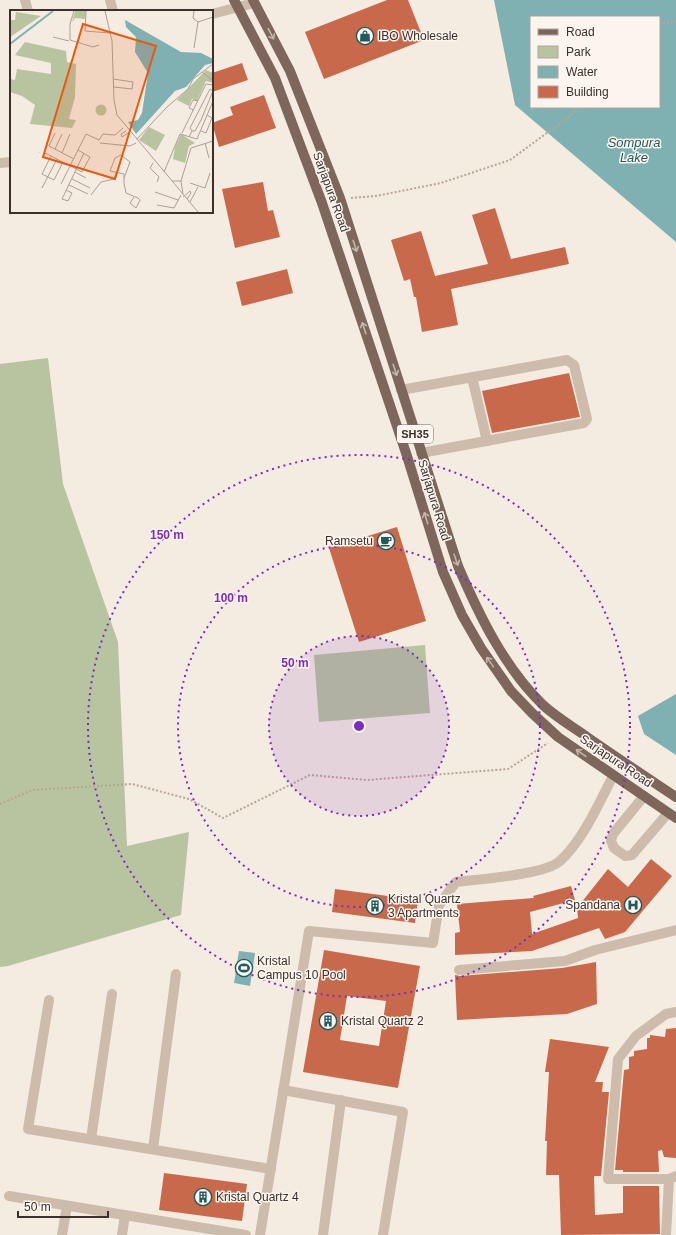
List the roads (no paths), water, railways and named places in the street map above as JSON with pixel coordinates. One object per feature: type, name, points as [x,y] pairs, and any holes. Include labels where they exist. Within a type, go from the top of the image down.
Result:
[{"type":"main road","name":"Sarjapura Road","points":[[254,1],[290,71],[340,198],[458,566],[476,608],[496,643],[526,686],[544,705],[622,762],[676,797]]},
{"type":"main road","name":"Sarjapura Road","points":[[237,4],[275,78],[322,203],[443,572],[462,615],[481,648],[511,691],[558,737],[672,816]]},
{"type":"main road","points":[[371,349],[386,343]]},
{"type":"main road","points":[[613,776],[622,762]]},
{"type":"street","points":[[25,0],[28,10]]},
{"type":"street","points":[[110,0],[114,10]]},
{"type":"street","points":[[213,14],[237,4],[254,1]]},
{"type":"street","points":[[0,163],[10,162]]},
{"type":"street","points":[[401,390],[567,360],[574,365],[587,419],[584,423],[421,453]]},
{"type":"street","points":[[472,377],[487,441]]},
{"type":"street","points":[[260,1235],[309,930],[433,943],[439,905],[456,882],[529,873],[559,862],[585,829],[613,776]]},
{"type":"street","points":[[644,796],[613,834],[610,841],[614,848],[625,856],[632,855],[672,816]]},
{"type":"street","points":[[459,970],[565,961],[595,950],[676,930]]},
{"type":"street","points":[[153,1150],[176,974]]},
{"type":"street","points":[[91,1139],[112,994]]},
{"type":"street","points":[[49,1000],[28,1129],[271,1169]]},
{"type":"street","points":[[666,1235],[672,1178],[608,1179],[618,1059],[636,1036],[666,1014],[676,1012]]},
{"type":"street","points":[[283,1090],[403,1112],[383,1235]]},
{"type":"street","points":[[323,1235],[341,1100]]},
{"type":"street","points":[[9,1196],[125,1215],[187,1230],[246,1235]]},
{"type":"street","points":[[62,1235],[67,1206]]},
{"type":"street","points":[[122,1235],[125,1215]]},
{"type":"water","name":"Sompura Lake","points":[[494,0],[676,0],[676,242],[515,105]]},
{"type":"water","points":[[676,694],[676,755],[644,734],[638,716]]},
{"type":"water","name":"Kristal Campus 10 Pool","points":[[239,951],[255,953],[250,986],[234,983]]},
{"type":"place","name":"IBO Wholesale","points":[[365,36]]},
{"type":"place","name":"Ramsetu","points":[[386,541]]},
{"type":"place","name":"Spandana","points":[[633,905]]},
{"type":"place","name":"Kristal Quartz 3 Apartments","points":[[375,906]]},
{"type":"place","name":"Kristal Campus 10 Pool","points":[[244,968]]},
{"type":"place","name":"Kristal Quartz 2","points":[[328,1021]]},
{"type":"place","name":"Kristal Quartz 4","points":[[203,1197]]}]
